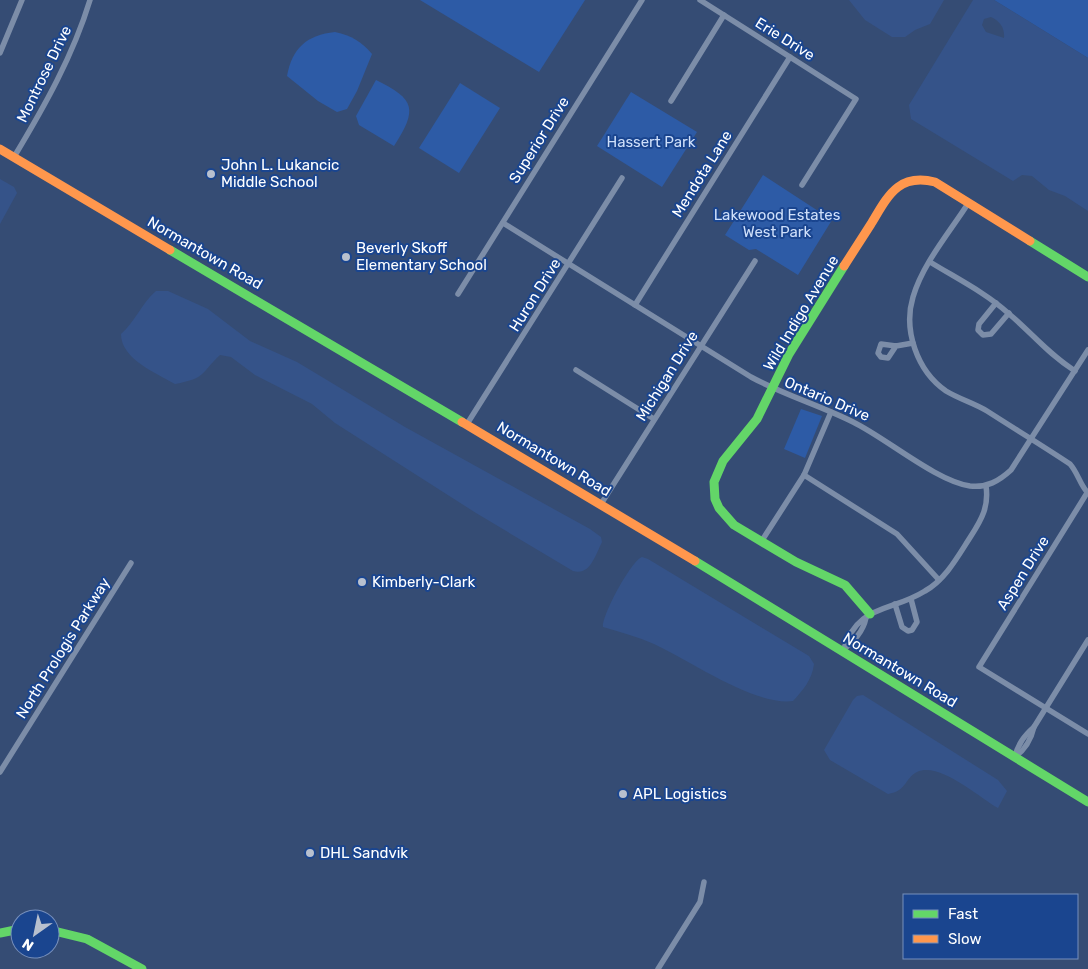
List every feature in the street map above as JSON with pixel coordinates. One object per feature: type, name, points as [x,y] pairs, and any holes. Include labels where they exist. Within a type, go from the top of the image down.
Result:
[{"type":"street","points":[[0,53],[22,0]]},
{"type":"street","name":"Montrose Drive","points":[[14,157],[58,80],[78,37],[90,0]]},
{"type":"street","name":"Superior Drive","points":[[458,294],[642,0]]},
{"type":"street","name":"Erie Drive","points":[[700,0],[856,99],[802,185]]},
{"type":"street","points":[[671,101],[724,15]]},
{"type":"street","name":"Mendota Lane","points":[[635,305],[790,57]]},
{"type":"street","name":"Normantown Road","points":[[0,149],[468,424],[842,650],[1088,802]]},
{"type":"street","name":"Huron Drive","points":[[468,424],[622,178]]},
{"type":"street","name":"Wild Indigo Avenue","points":[[762,542],[734,525],[724,516],[715,499],[714,482],[720,466],[757,419],[789,354],[890,193],[905,182],[923,179],[935,182],[1088,277]]},
{"type":"street","points":[[969,202],[920,280],[910,310],[913,343],[923,366],[944,389],[984,409],[1070,464],[1088,493]]},
{"type":"street","name":"Ontario Drive","points":[[503,223],[701,347],[773,389],[853,422],[956,482],[986,486]]},
{"type":"street","name":"Michigan Drive","points":[[601,504],[755,261]]},
{"type":"street","points":[[930,262],[996,303],[1009,313],[1049,353],[1075,371]]},
{"type":"street","points":[[996,303],[979,324],[978,330],[983,335],[991,334],[1009,313]]},
{"type":"street","points":[[896,346],[913,343]]},
{"type":"street","points":[[842,650],[846,638],[858,621],[926,591],[950,568],[981,521],[986,508],[986,486],[1002,479],[1012,470],[1033,440],[1088,350]]},
{"type":"street","points":[[576,370],[654,420]]},
{"type":"street","points":[[831,412],[804,475],[762,542],[796,562],[845,585],[868,616]]},
{"type":"street","points":[[804,475],[897,534],[939,580]]},
{"type":"street","name":"Aspen Drive","points":[[1046,708],[979,667],[1088,493]]},
{"type":"street","name":"North Prologis Parkway","points":[[0,772],[131,563]]},
{"type":"street","points":[[895,604],[902,628],[908,631],[912,630],[917,622],[911,599]]},
{"type":"street","points":[[1015,757],[1024,752],[1032,738],[1034,727],[1088,640]]},
{"type":"street","points":[[1046,708],[1088,734]]},
{"type":"street","points":[[658,969],[700,902],[704,882]]},
{"type":"street","points":[[60,931],[71,933],[94,942],[142,969]]},
{"type":"green space","points":[[420,0],[585,0],[539,72]]},
{"type":"green space","points":[[994,0],[1088,0],[1088,58]]},
{"type":"green space","points":[[335,32],[356,40],[372,54],[357,91],[347,109],[337,112],[318,101],[287,76],[289,66],[302,45],[316,36]]},
{"type":"green space","points":[[376,80],[399,93],[409,106],[407,123],[394,146],[359,125],[356,116]]},
{"type":"green space","points":[[460,83],[500,108],[459,173],[419,148]]},
{"type":"green space","name":"Hassert Park","points":[[631,92],[697,132],[662,187],[597,146]]},
{"type":"green space","name":"Lakewood Estates West Park","points":[[763,175],[832,220],[798,275],[756,249],[749,250],[725,235]]},
{"type":"green space","points":[[801,409],[822,416],[805,458],[784,449]]},
{"type":"shaded area","points":[[849,0],[944,0],[930,24],[915,30],[905,37],[892,37],[865,20]]},
{"type":"shaded area","points":[[973,0],[994,0],[1088,58],[1088,211],[1065,196],[1049,190],[1032,176],[1022,175],[1013,181],[911,119],[909,105]],"holes":[[[991,17],[1003,28],[1004,38],[986,32],[982,25],[984,19]]]},
{"type":"shaded area","points":[[0,179],[14,187],[17,193],[0,224]]},
{"type":"shaded area","points":[[156,291],[168,291],[208,309],[250,341],[297,362],[405,427],[590,529],[601,537],[602,542],[591,564],[584,571],[573,571],[476,513],[335,423],[312,404],[255,375],[231,357],[220,355],[201,375],[192,380],[175,384],[150,370],[133,358],[127,351],[121,334]]},
{"type":"shaded area","points":[[642,557],[809,656],[814,664],[804,689],[793,701],[777,701],[760,697],[723,681],[654,644],[603,627],[607,612],[618,589],[631,568]]},
{"type":"shaded area","points":[[863,695],[998,780],[1007,791],[998,808],[959,782],[936,772],[926,770],[917,772],[902,788],[888,794],[830,760],[824,750],[853,700],[857,696]]},
{"type":"traffic: fast","points":[[1030,241],[1088,277]]},
{"type":"traffic: fast","points":[[170,250],[462,422]]},
{"type":"traffic: fast","points":[[844,266],[789,354],[757,419],[723,461],[714,482],[715,499],[719,508],[734,525],[796,562],[845,585],[870,614]]},
{"type":"traffic: fast","points":[[695,561],[1088,802]]},
{"type":"traffic: fast","points":[[0,933],[10,931]]},
{"type":"traffic: fast","points":[[60,932],[87,939],[142,969]]},
{"type":"traffic: slow","points":[[0,149],[170,250]]},
{"type":"traffic: slow","points":[[844,266],[889,196],[903,184],[912,181],[935,182],[1030,241]]},
{"type":"traffic: slow","points":[[462,422],[695,561]]},
{"type":"place","name":"John L. Lukancic Middle School","points":[[211,174]]},
{"type":"place","name":"Beverly Skoff Elementary School","points":[[346,257]]},
{"type":"place","name":"Kimberly-Clark","points":[[362,582]]},
{"type":"place","name":"APL Logistics","points":[[623,794]]},
{"type":"place","name":"DHL Sandvik","points":[[310,853]]}]
